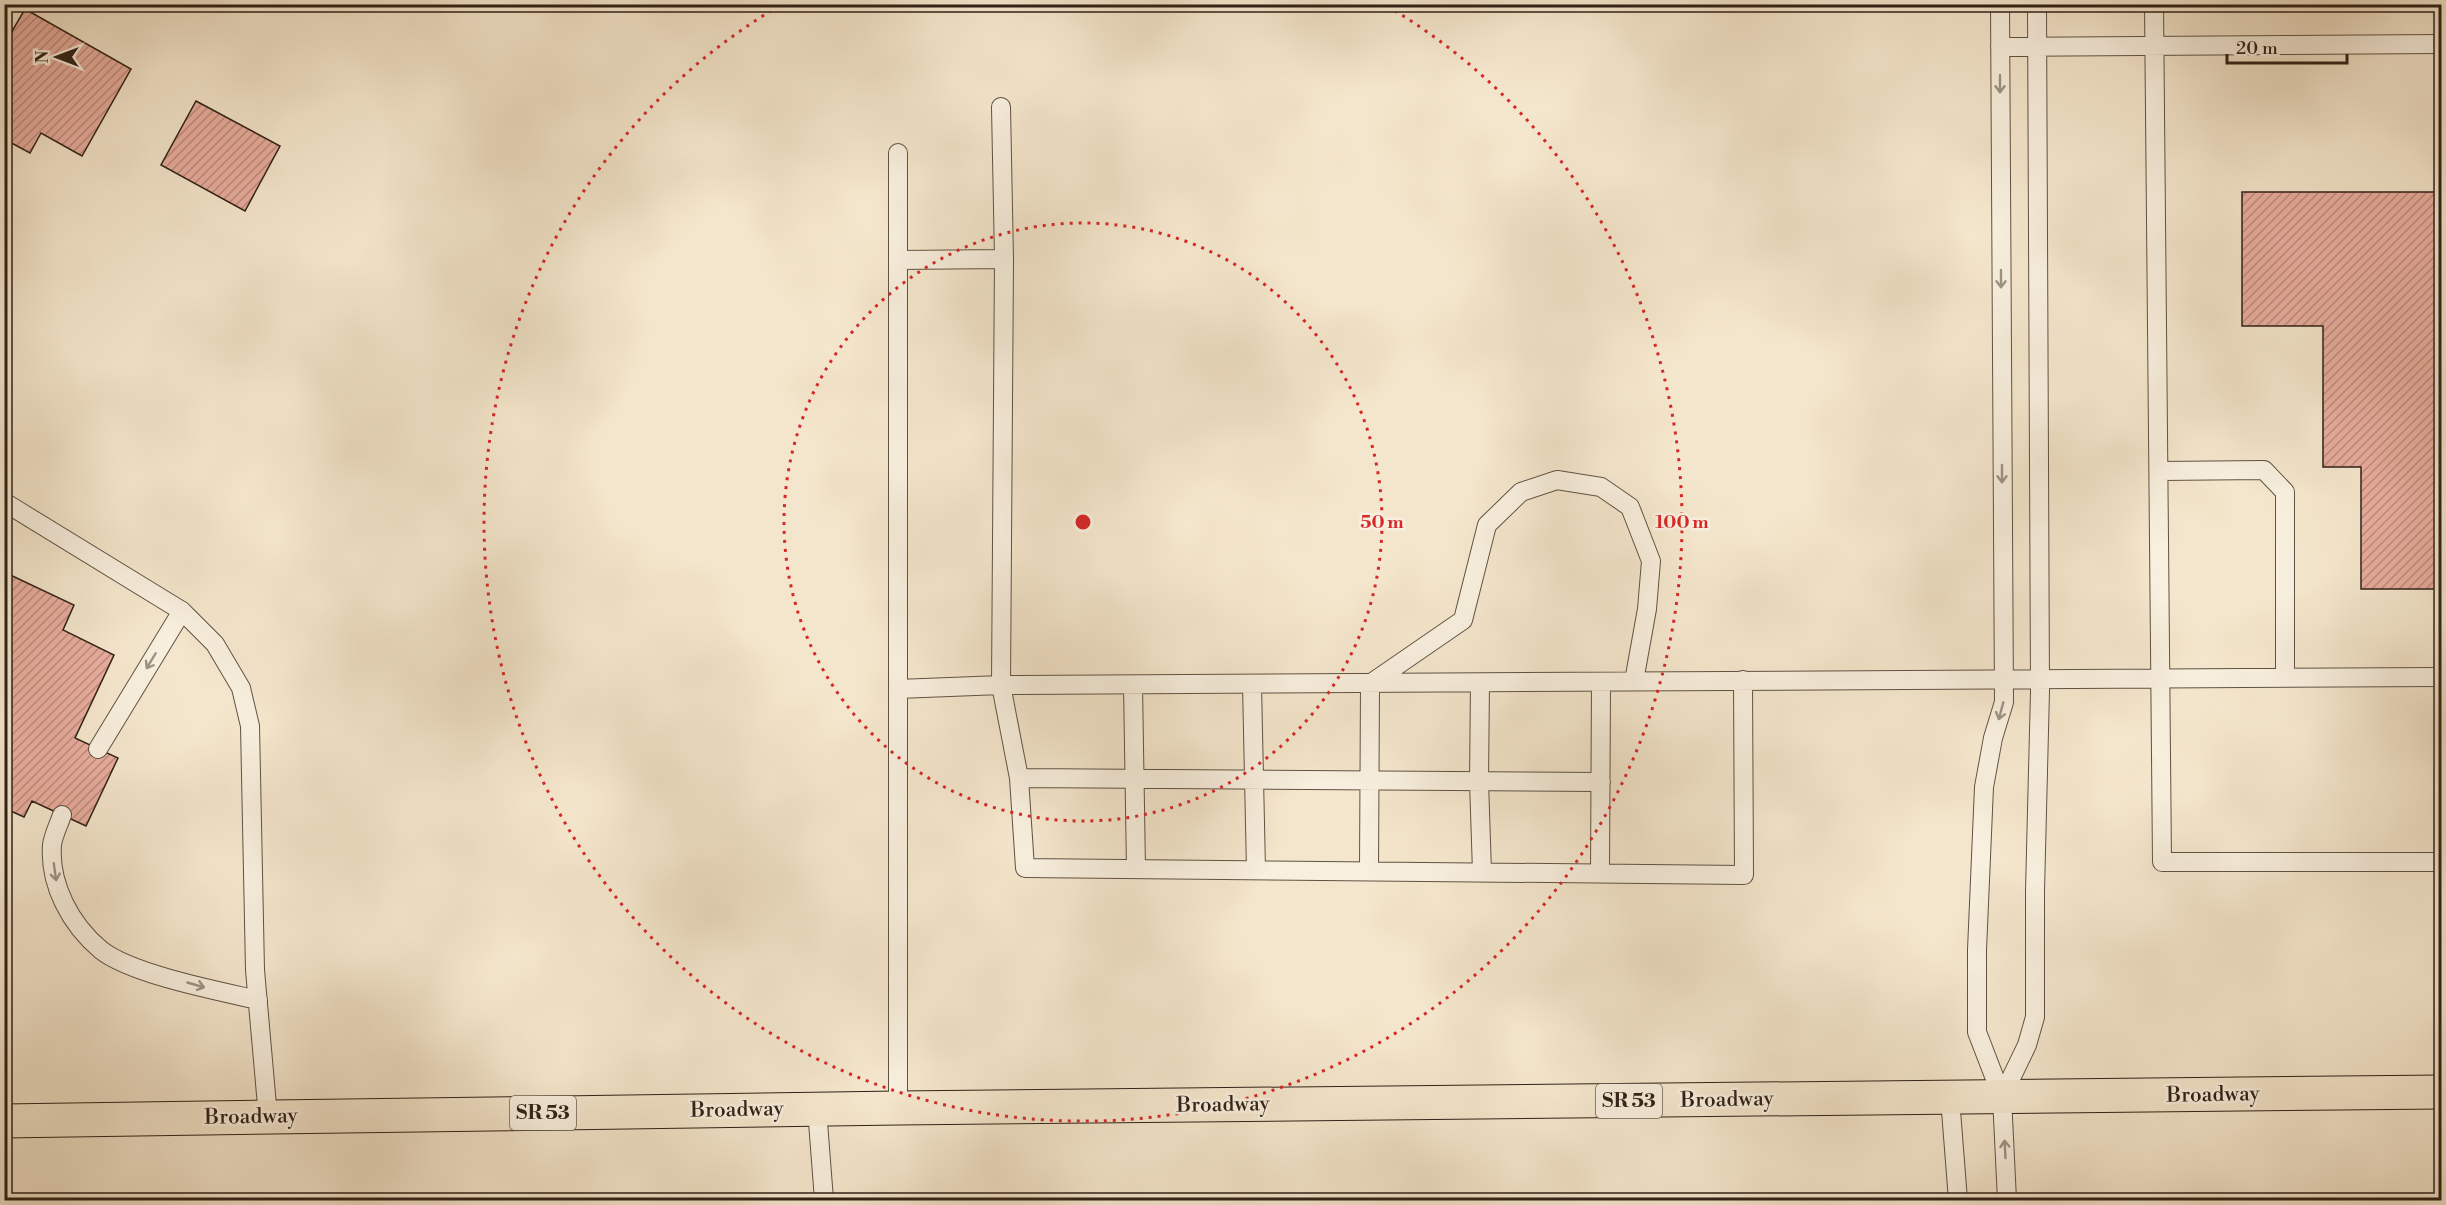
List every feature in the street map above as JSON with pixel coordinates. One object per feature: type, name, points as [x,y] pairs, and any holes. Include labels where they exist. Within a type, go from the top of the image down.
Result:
[{"type":"main road","name":"Broadway","points":[[4,1121],[898,1108],[2442,1092]]},
{"type":"lane","points":[[2000,4],[2004,702],[1993,738],[1984,787],[1977,950],[1977,1032],[2002,1097],[2007,1200]]},
{"type":"lane","points":[[2002,1097],[2027,1045],[2036,1017],[2040,679],[2037,4]]},
{"type":"lane","points":[[2154,4],[2162,862],[2442,862]]},
{"type":"lane","points":[[2000,47],[2442,44]]},
{"type":"lane","points":[[1001,107],[1004,259],[1001,685],[1019,778],[1025,868],[1744,875],[1743,680]]},
{"type":"lane","points":[[898,153],[898,1108]]},
{"type":"lane","points":[[898,260],[1004,259]]},
{"type":"lane","points":[[2158,471],[2264,470],[2285,492],[2285,678]]},
{"type":"lane","points":[[1370,684],[1463,620],[1487,525],[1521,492],[1557,480],[1601,487],[1630,507],[1651,561],[1647,609],[1634,681]]},
{"type":"lane","points":[[4,502],[182,611],[215,644],[241,688],[250,726],[255,970],[268,1117]]},
{"type":"lane","points":[[98,749],[182,611]]},
{"type":"lane","points":[[898,689],[1001,685],[2442,677]]},
{"type":"lane","points":[[1600,873],[1601,682]]},
{"type":"lane","points":[[1480,683],[1479,781],[1482,872]]},
{"type":"lane","points":[[1368,872],[1370,684]]},
{"type":"lane","points":[[1133,685],[1136,869]]},
{"type":"lane","points":[[1252,685],[1256,870]]},
{"type":"lane","points":[[1019,778],[1601,782]]},
{"type":"lane","points":[[62,815],[52,844],[55,878],[69,914],[102,951],[137,968],[258,1000]]},
{"type":"lane","points":[[1950,1098],[1958,1200]]},
{"type":"lane","points":[[817,1109],[824,1200]]},
{"type":"building","points":[[25,9],[131,69],[82,156],[41,133],[30,153],[4,139],[4,114],[9,105],[4,102],[4,45]]},
{"type":"building","points":[[196,101],[280,146],[245,211],[161,165]]},
{"type":"building","points":[[2242,192],[2442,192],[2442,589],[2361,589],[2361,467],[2323,467],[2323,326],[2242,326]]},
{"type":"building","points":[[4,572],[74,605],[63,630],[114,655],[75,738],[118,758],[86,826],[32,801],[24,817],[4,808]]}]
